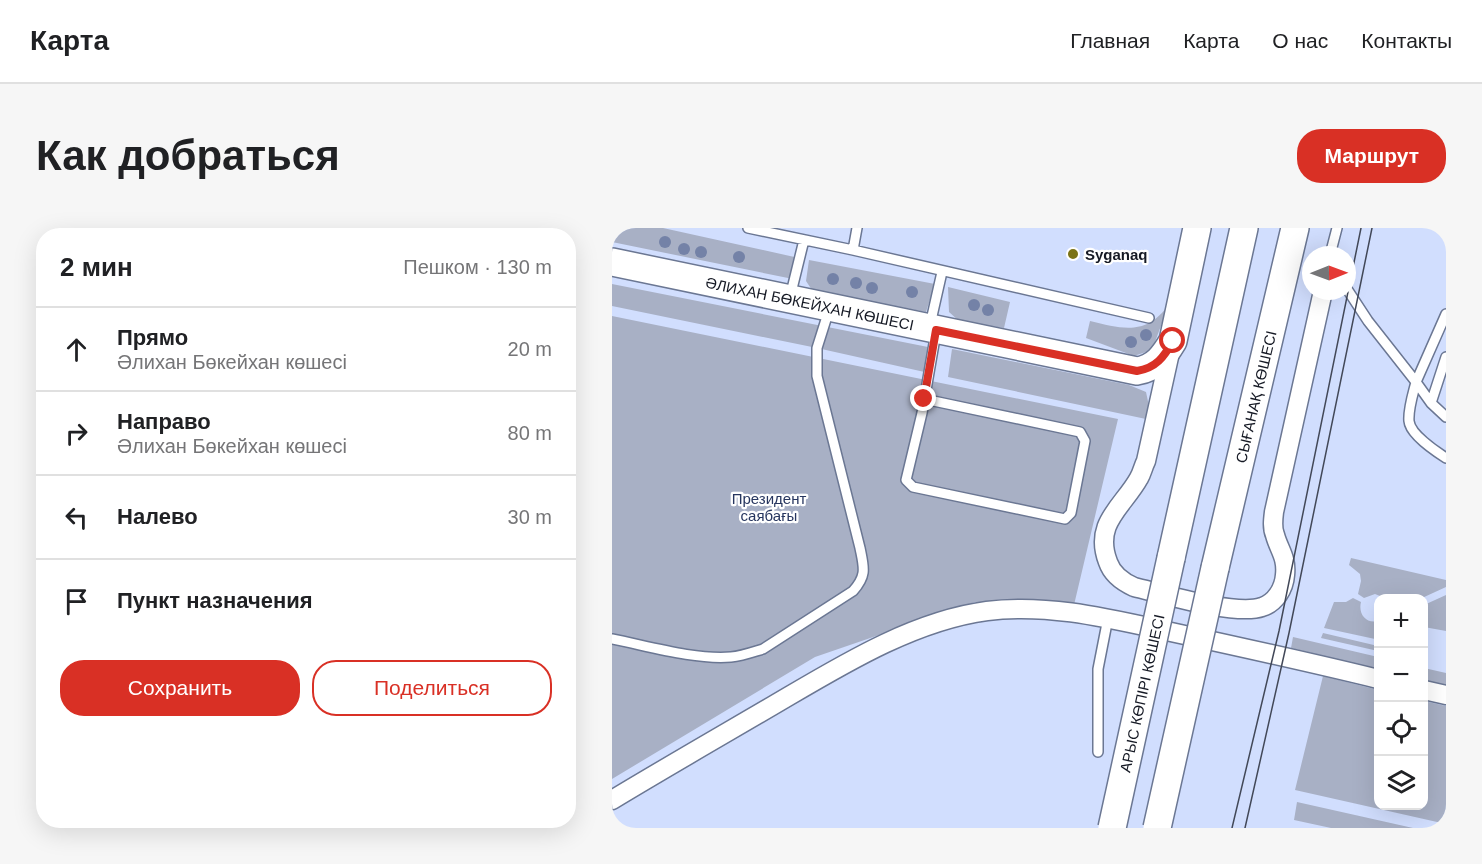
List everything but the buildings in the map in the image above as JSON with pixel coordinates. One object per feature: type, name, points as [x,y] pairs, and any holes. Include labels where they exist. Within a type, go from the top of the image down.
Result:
[{"type":"main road","points":[[1173,341],[1197,228]]},
{"type":"main road","name":"АРЫС КӨПІРІ КӨШЕСІ","points":[[1112,828],[1244,228]]},
{"type":"main road","name":"СЫҒАНАҚ КӨШЕСІ","points":[[1157,828],[1295,228]]},
{"type":"main road","name":"ӘЛИХАН БӨКЕЙХАН КӨШЕСІ","points":[[612,262],[1137,371],[1156,364],[1173,341]]},
{"type":"street","points":[[1173,341],[1146,461],[1139,478],[1106,526],[1104,546],[1107,558],[1116,575],[1134,587],[1225,607],[1261,608],[1270,603],[1279,593],[1284,582],[1285,561],[1275,537],[1274,512],[1321,300]]},
{"type":"street","points":[[612,800],[827,674],[874,649],[952,618],[987,611],[1055,611],[1108,618],[1259,650],[1374,678]]},
{"type":"street","points":[[1428,691],[1446,696]]},
{"type":"lane","points":[[748,228],[1149,318]]},
{"type":"lane","points":[[853,250],[857,228]]},
{"type":"lane","points":[[1332,246],[1337,228]]},
{"type":"lane","points":[[790,299],[804,240]]},
{"type":"lane","points":[[924,399],[1080,432],[1085,441],[1071,513],[1065,519],[913,487],[906,480],[924,399],[942,272]]},
{"type":"lane","points":[[1354,300],[1431,404],[1446,417]]},
{"type":"lane","points":[[612,639],[708,657],[732,657],[763,649],[854,591],[863,580],[864,568],[860,548],[817,376],[817,348],[829,308]]},
{"type":"lane","points":[[1446,314],[1416,382],[1409,420],[1411,428],[1422,440],[1446,458]]},
{"type":"lane","points":[[1431,404],[1438,376],[1446,357]]},
{"type":"lane","points":[[1098,752],[1098,669],[1108,618]]},
{"type":"green space","points":[[612,228],[663,228],[799,258],[793,279],[612,242]]},
{"type":"green space","points":[[809,260],[935,284],[926,312],[812,290],[806,281]]},
{"type":"green space","points":[[612,284],[933,348],[929,373],[612,306]]},
{"type":"green space","points":[[948,287],[1010,302],[1004,328],[959,321],[949,312]]},
{"type":"green space","points":[[1169,304],[1152,350],[1134,356],[1086,338],[1090,321],[1134,328],[1152,321]]},
{"type":"green space","name":"Президент саябағы","points":[[612,316],[1118,419],[1074,605],[975,602],[815,657],[612,779]]},
{"type":"green space","points":[[952,349],[1129,385],[1146,392],[1149,406],[1146,419],[948,377]]},
{"type":"green space","points":[[1351,558],[1446,580],[1446,587],[1428,595],[1374,594],[1364,598],[1358,594],[1360,574],[1349,565]]},
{"type":"green space","points":[[1446,595],[1446,631],[1428,628],[1428,603]]},
{"type":"green space","points":[[1353,598],[1361,602],[1362,614],[1374,622],[1374,639],[1324,628],[1334,602],[1346,602]]},
{"type":"green space","points":[[1323,633],[1374,645],[1374,650],[1321,638]]},
{"type":"green space","points":[[1293,637],[1374,656],[1374,668],[1291,648]]},
{"type":"green space","points":[[1428,669],[1446,673],[1446,686],[1428,681]]},
{"type":"green space","points":[[1323,676],[1374,689],[1374,808],[1295,790]]},
{"type":"green space","points":[[1428,702],[1446,706],[1446,824],[1384,810],[1428,810]]},
{"type":"green space","points":[[1297,802],[1413,828],[1331,828],[1294,820]]},
{"type":"tram line","points":[[1232,828],[1279,631],[1361,228]]},
{"type":"tram line","points":[[1245,828],[1289,633],[1372,228]]},
{"type":"place","name":"Syganaq","points":[[1073,254]]},
{"type":"route","points":[[924,399],[936,330],[1137,371],[1156,364],[1173,341]]}]
